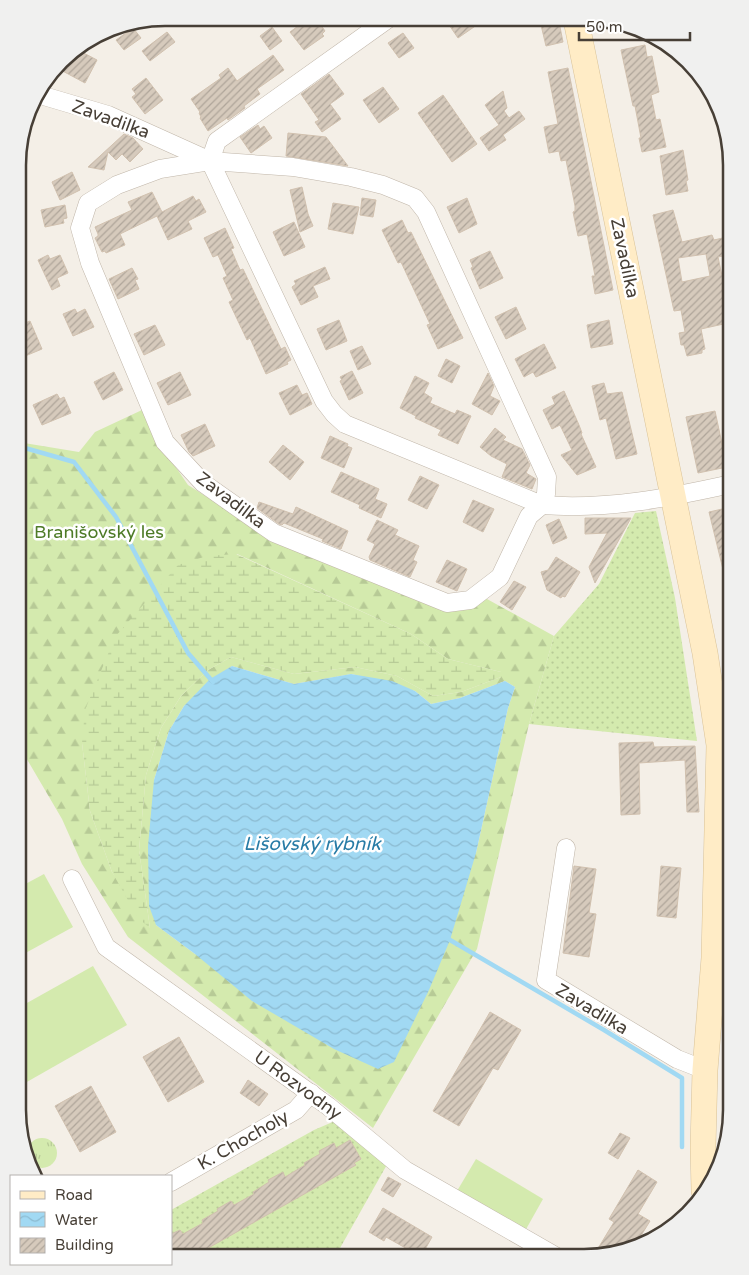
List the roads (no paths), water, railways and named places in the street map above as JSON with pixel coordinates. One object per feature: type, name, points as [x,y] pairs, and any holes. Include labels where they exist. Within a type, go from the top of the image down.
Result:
[{"type":"street","points":[[378,26],[217,141],[210,162],[324,401],[345,424],[542,505],[563,507],[645,502],[723,486]]},
{"type":"street","name":"Zavadilka","points":[[577,26],[675,497],[705,653],[719,746],[714,958],[705,1070],[704,1179]]},
{"type":"street","name":"Zavadilka","points":[[45,96],[108,114],[210,162]]},
{"type":"street","name":"Zavadilka","points":[[210,162],[293,166],[383,185],[415,198],[426,212],[547,477],[546,494],[542,505],[529,516],[500,577],[470,600],[447,603],[274,533],[203,483],[165,442],[90,263],[80,228],[88,203],[117,185],[160,169],[210,162]]},
{"type":"street","name":"Zavadilka","points":[[566,848],[546,980],[677,1059],[705,1070]]},
{"type":"street","name":"U Rozvodny","points":[[72,879],[106,947],[311,1093],[405,1170],[543,1249]]},
{"type":"street","name":"K. Chocholy","points":[[172,1181],[296,1110],[311,1093]]},
{"type":"water","name":"Lišovský rybník","points":[[232,666],[294,684],[351,674],[392,681],[415,691],[431,704],[460,698],[505,681],[515,687],[508,708],[476,853],[450,940],[429,990],[394,1062],[378,1069],[334,1049],[252,1001],[156,925],[149,906],[148,846],[154,780],[169,731],[184,706],[210,679]]},
{"type":"waterway","points":[[26,448],[74,462],[116,517],[188,653],[213,682]]},
{"type":"waterway","points":[[446,937],[682,1078],[682,1147]]},
{"type":"park label","name":"Branišovský les","points":[[99,532]]}]
